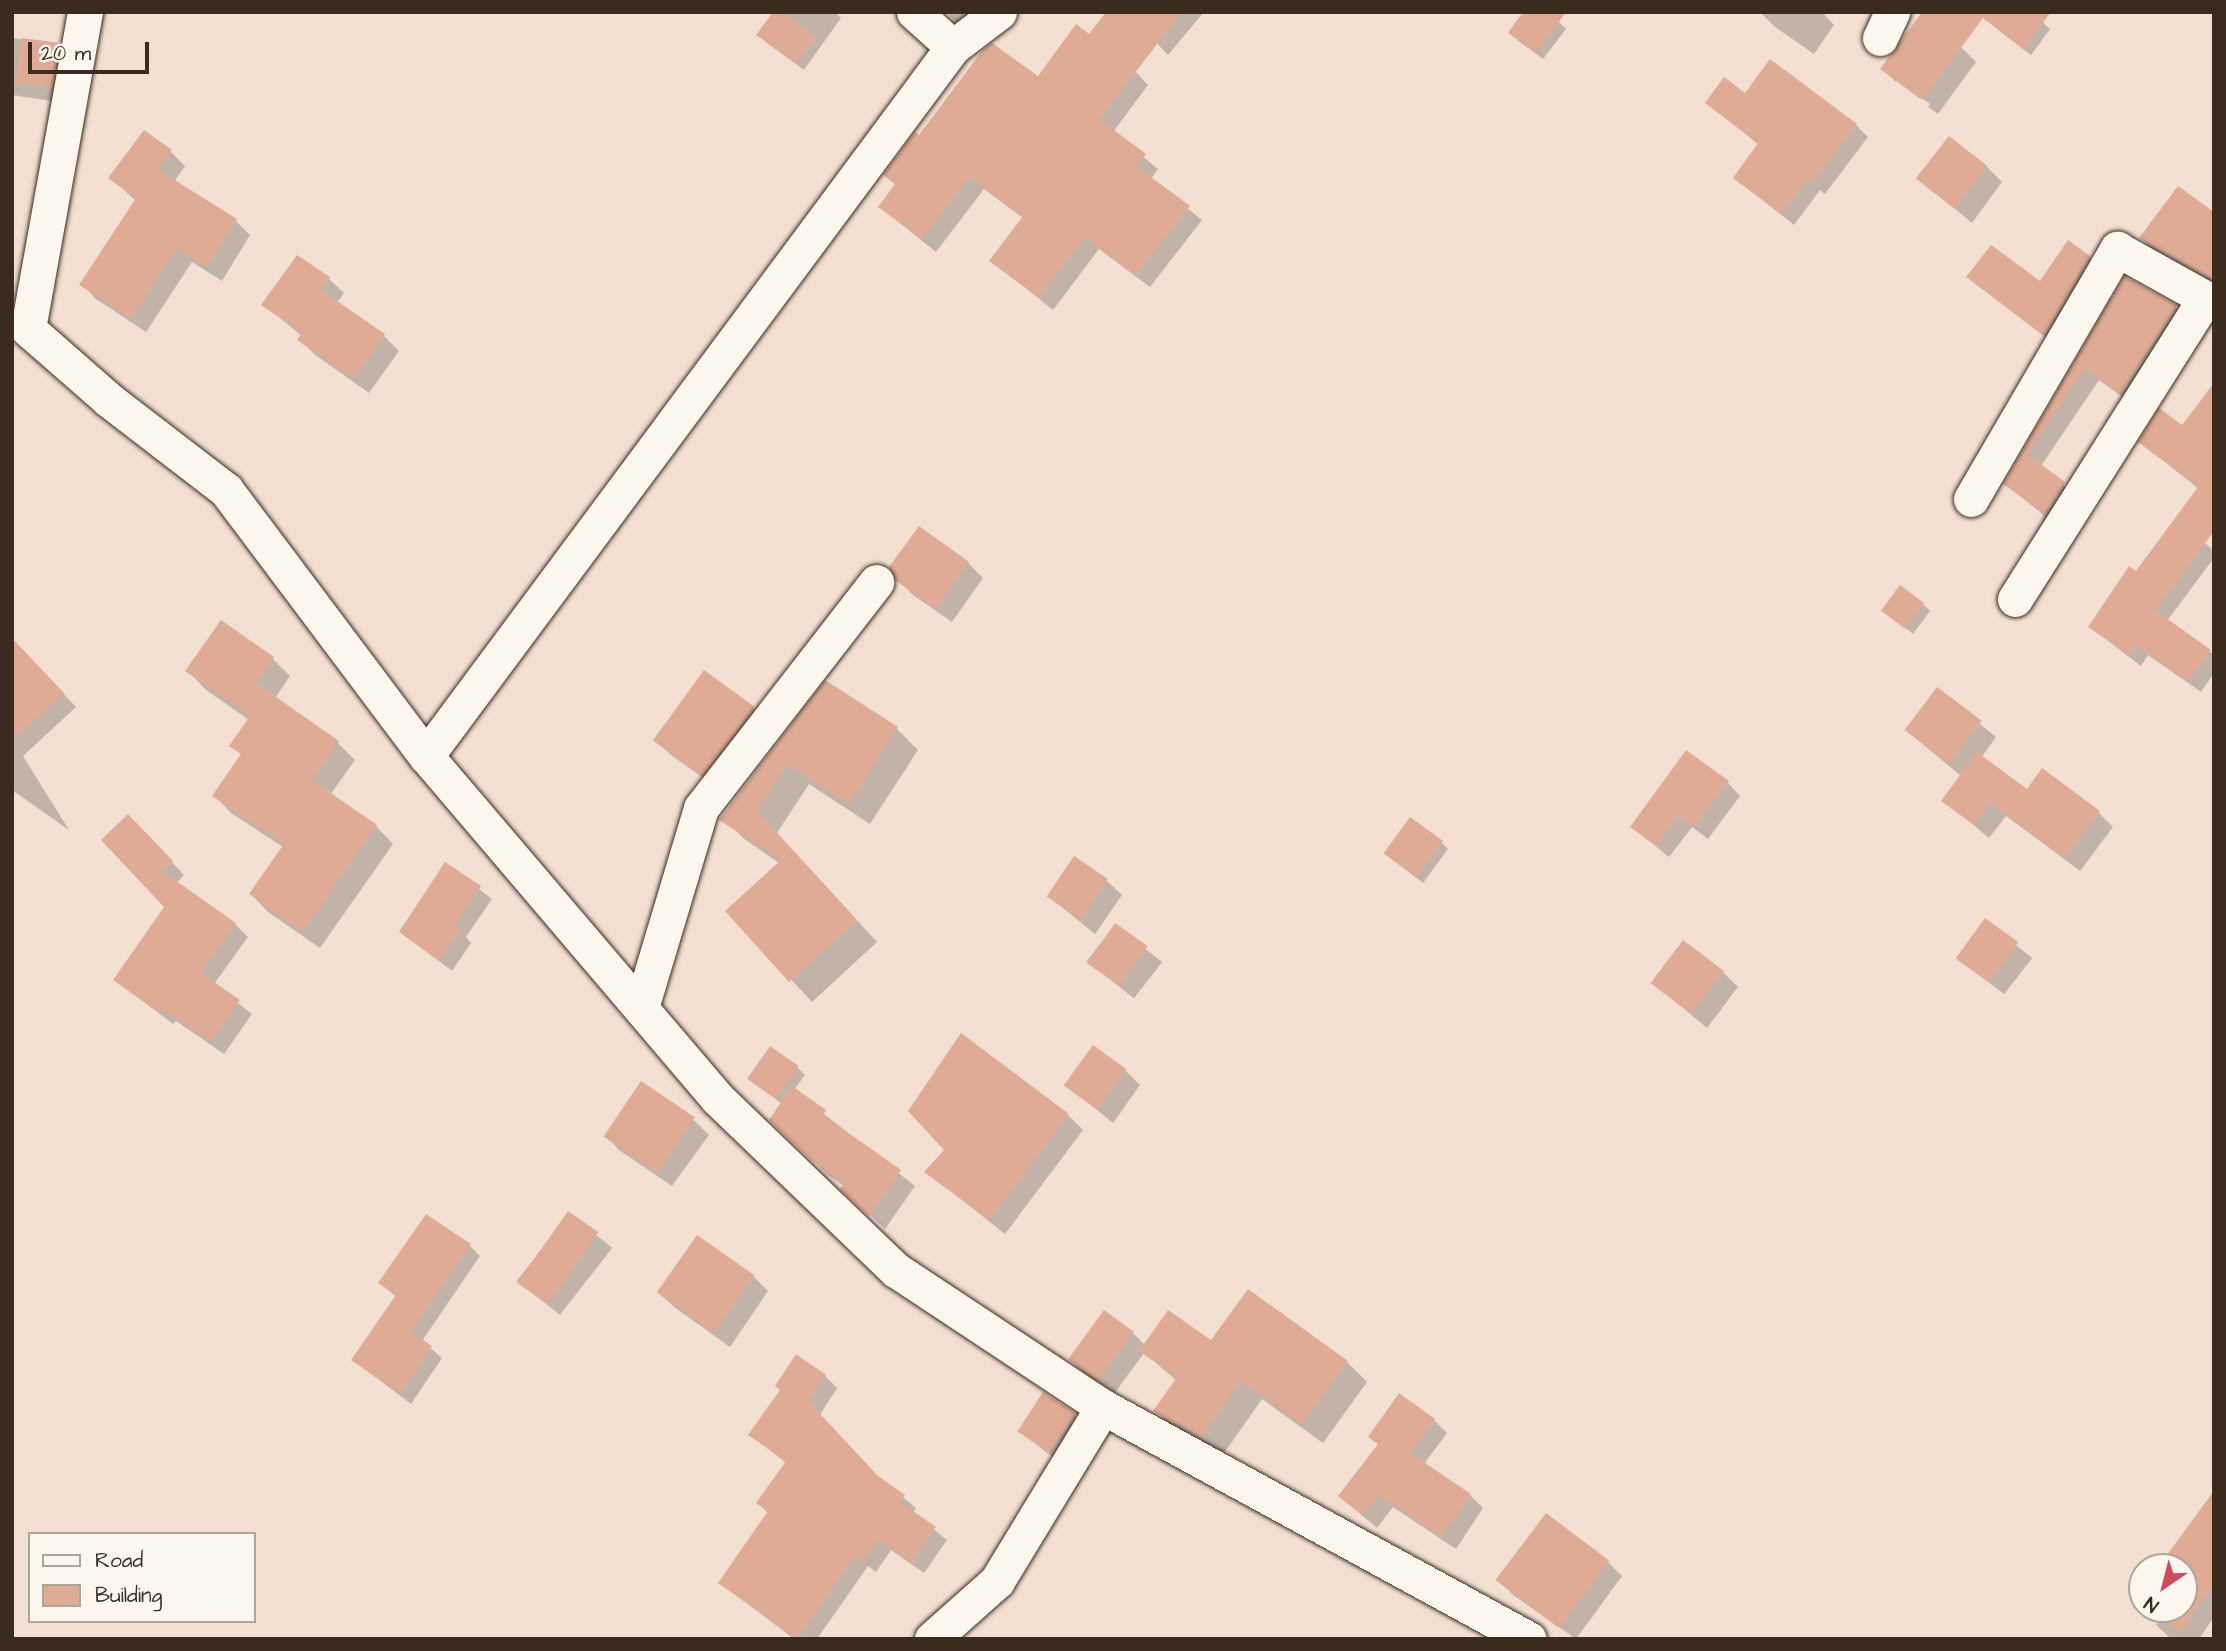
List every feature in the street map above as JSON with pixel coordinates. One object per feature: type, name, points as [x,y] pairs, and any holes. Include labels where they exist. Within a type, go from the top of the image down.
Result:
[{"type":"street","points":[[85,12],[28,329],[109,400],[226,489],[426,755],[718,1099],[896,1270],[1103,1407],[1529,1639]]},
{"type":"street","points":[[914,12],[953,47]]},
{"type":"street","points":[[426,755],[953,47],[999,12]]},
{"type":"street","points":[[1971,499],[2117,249],[2209,301],[2015,599]]},
{"type":"street","points":[[641,1008],[701,808],[876,582]]},
{"type":"street","points":[[933,1639],[997,1581],[1103,1407]]},
{"type":"building","points":[[773,12],[782,12],[816,37],[796,64],[756,35]]},
{"type":"building","points":[[1106,12],[1182,12],[1099,119],[1146,154],[1136,166],[1190,206],[1135,275],[1085,237],[1039,298],[989,261],[1023,216],[969,177],[922,239],[878,207],[895,184],[883,175],[915,132],[919,135],[982,51],[992,43],[1038,76],[1076,24],[1089,34]]},
{"type":"building","points":[[1523,12],[1566,12],[1536,53],[1508,33]]},
{"type":"building","points":[[1922,12],[2051,12],[2023,49],[1983,18],[1922,100],[1880,69]]},
{"type":"building","points":[[21,38],[59,43],[53,87],[16,83]]},
{"type":"building","points":[[1770,59],[1857,124],[1812,183],[1807,180],[1781,214],[1733,178],[1758,143],[1705,103],[1724,77],[1745,93]]},
{"type":"building","points":[[144,130],[172,150],[157,169],[237,219],[207,267],[177,248],[131,318],[79,285],[136,198],[108,178]]},
{"type":"building","points":[[1949,136],[1988,166],[1954,209],[1916,179]]},
{"type":"building","points":[[2178,186],[2214,212],[2214,280],[2139,238]]},
{"type":"building","points":[[2068,240],[2090,256],[2043,335],[1966,277],[1991,245],[2040,281]]},
{"type":"building","points":[[297,255],[330,277],[321,290],[385,334],[354,379],[297,340],[302,333],[261,305]]},
{"type":"building","points":[[2124,276],[2177,305],[2120,394],[2085,368],[2027,454],[2065,482],[2041,520],[2044,513],[2003,484]]},
{"type":"building","points":[[2214,383],[2214,531],[2155,610],[2211,650],[2188,682],[2136,645],[2129,655],[2088,627],[2129,566],[2136,571],[2198,487],[2138,442],[2159,408],[2182,425]]},
{"type":"building","points":[[919,526],[969,562],[936,609],[895,580],[889,567]]},
{"type":"building","points":[[1900,585],[1924,603],[1905,629],[1881,611]]},
{"type":"building","points":[[221,620],[274,657],[256,683],[339,741],[312,780],[377,825],[302,932],[249,894],[284,844],[212,796],[241,754],[229,746],[250,716],[185,671]]},
{"type":"building","points":[[12,638],[64,693],[12,741]]},
{"type":"building","points":[[704,670],[754,706],[703,777],[653,740]]},
{"type":"building","points":[[825,680],[898,727],[849,804],[787,764],[757,811],[857,920],[789,982],[725,911],[781,860],[719,820]]},
{"type":"building","points":[[1937,687],[1982,721],[1949,764],[1905,730]]},
{"type":"building","points":[[1686,750],[1729,781],[1694,827],[1679,815],[1656,846],[1630,827]]},
{"type":"building","points":[[1977,752],[2027,789],[2042,768],[2100,811],[2064,858],[1990,803],[1974,825],[1941,801]]},
{"type":"building","points":[[128,814],[173,861],[162,871],[236,923],[201,973],[240,1000],[211,1042],[163,1009],[160,1013],[113,980],[164,907],[101,840]]},
{"type":"building","points":[[1410,817],[1443,841],[1417,878],[1384,853]]},
{"type":"building","points":[[1074,856],[1108,879],[1081,920],[1047,897]]},
{"type":"building","points":[[445,862],[481,886],[455,926],[461,930],[439,961],[399,932]]},
{"type":"building","points":[[1985,918],[2018,942],[1989,983],[1956,958]]},
{"type":"building","points":[[1115,923],[1148,946],[1120,986],[1087,963]]},
{"type":"building","points":[[1683,940],[1724,971],[1691,1014],[1651,983]]},
{"type":"building","points":[[961,1033],[1069,1114],[989,1220],[924,1172],[944,1150],[908,1111]]},
{"type":"building","points":[[1093,1045],[1126,1069],[1097,1110],[1064,1085]]},
{"type":"building","points":[[770,1046],[799,1066],[776,1099],[747,1079]]},
{"type":"building","points":[[641,1081],[695,1117],[657,1173],[604,1137]]},
{"type":"building","points":[[792,1086],[826,1110],[823,1115],[901,1170],[869,1216],[840,1189],[844,1184],[811,1160],[769,1120]]},
{"type":"building","points":[[568,1211],[598,1232],[548,1304],[518,1283]]},
{"type":"building","points":[[426,1214],[471,1244],[411,1332],[432,1346],[400,1394],[351,1360],[396,1295],[378,1283]]},
{"type":"building","points":[[697,1235],[754,1275],[714,1332],[657,1292]]},
{"type":"building","points":[[1248,1289],[1348,1361],[1302,1424],[1241,1381],[1201,1437],[1153,1411],[1177,1377],[1139,1351],[1168,1310],[1211,1340]]},
{"type":"building","points":[[1104,1310],[1134,1332],[1098,1381],[1068,1359]]},
{"type":"building","points":[[796,1354],[826,1375],[808,1401],[878,1476],[905,1495],[900,1502],[936,1527],[911,1563],[878,1539],[863,1561],[855,1556],[797,1639],[718,1583],[768,1511],[756,1503],[786,1461],[748,1435],[780,1390],[775,1386]]},
{"type":"building","points":[[1043,1392],[1075,1413],[1049,1452],[1017,1431]]},
{"type":"building","points":[[1399,1393],[1435,1419],[1410,1453],[1471,1494],[1442,1537],[1379,1495],[1363,1516],[1338,1496],[1378,1444],[1368,1437]]},
{"type":"building","points":[[2214,1491],[2214,1585],[2198,1607],[2198,1553],[2168,1553]]},
{"type":"building","points":[[1546,1513],[1609,1561],[1559,1628],[1495,1580]]},
{"type":"building","points":[[2168,1623],[2187,1623],[2180,1632]]}]
